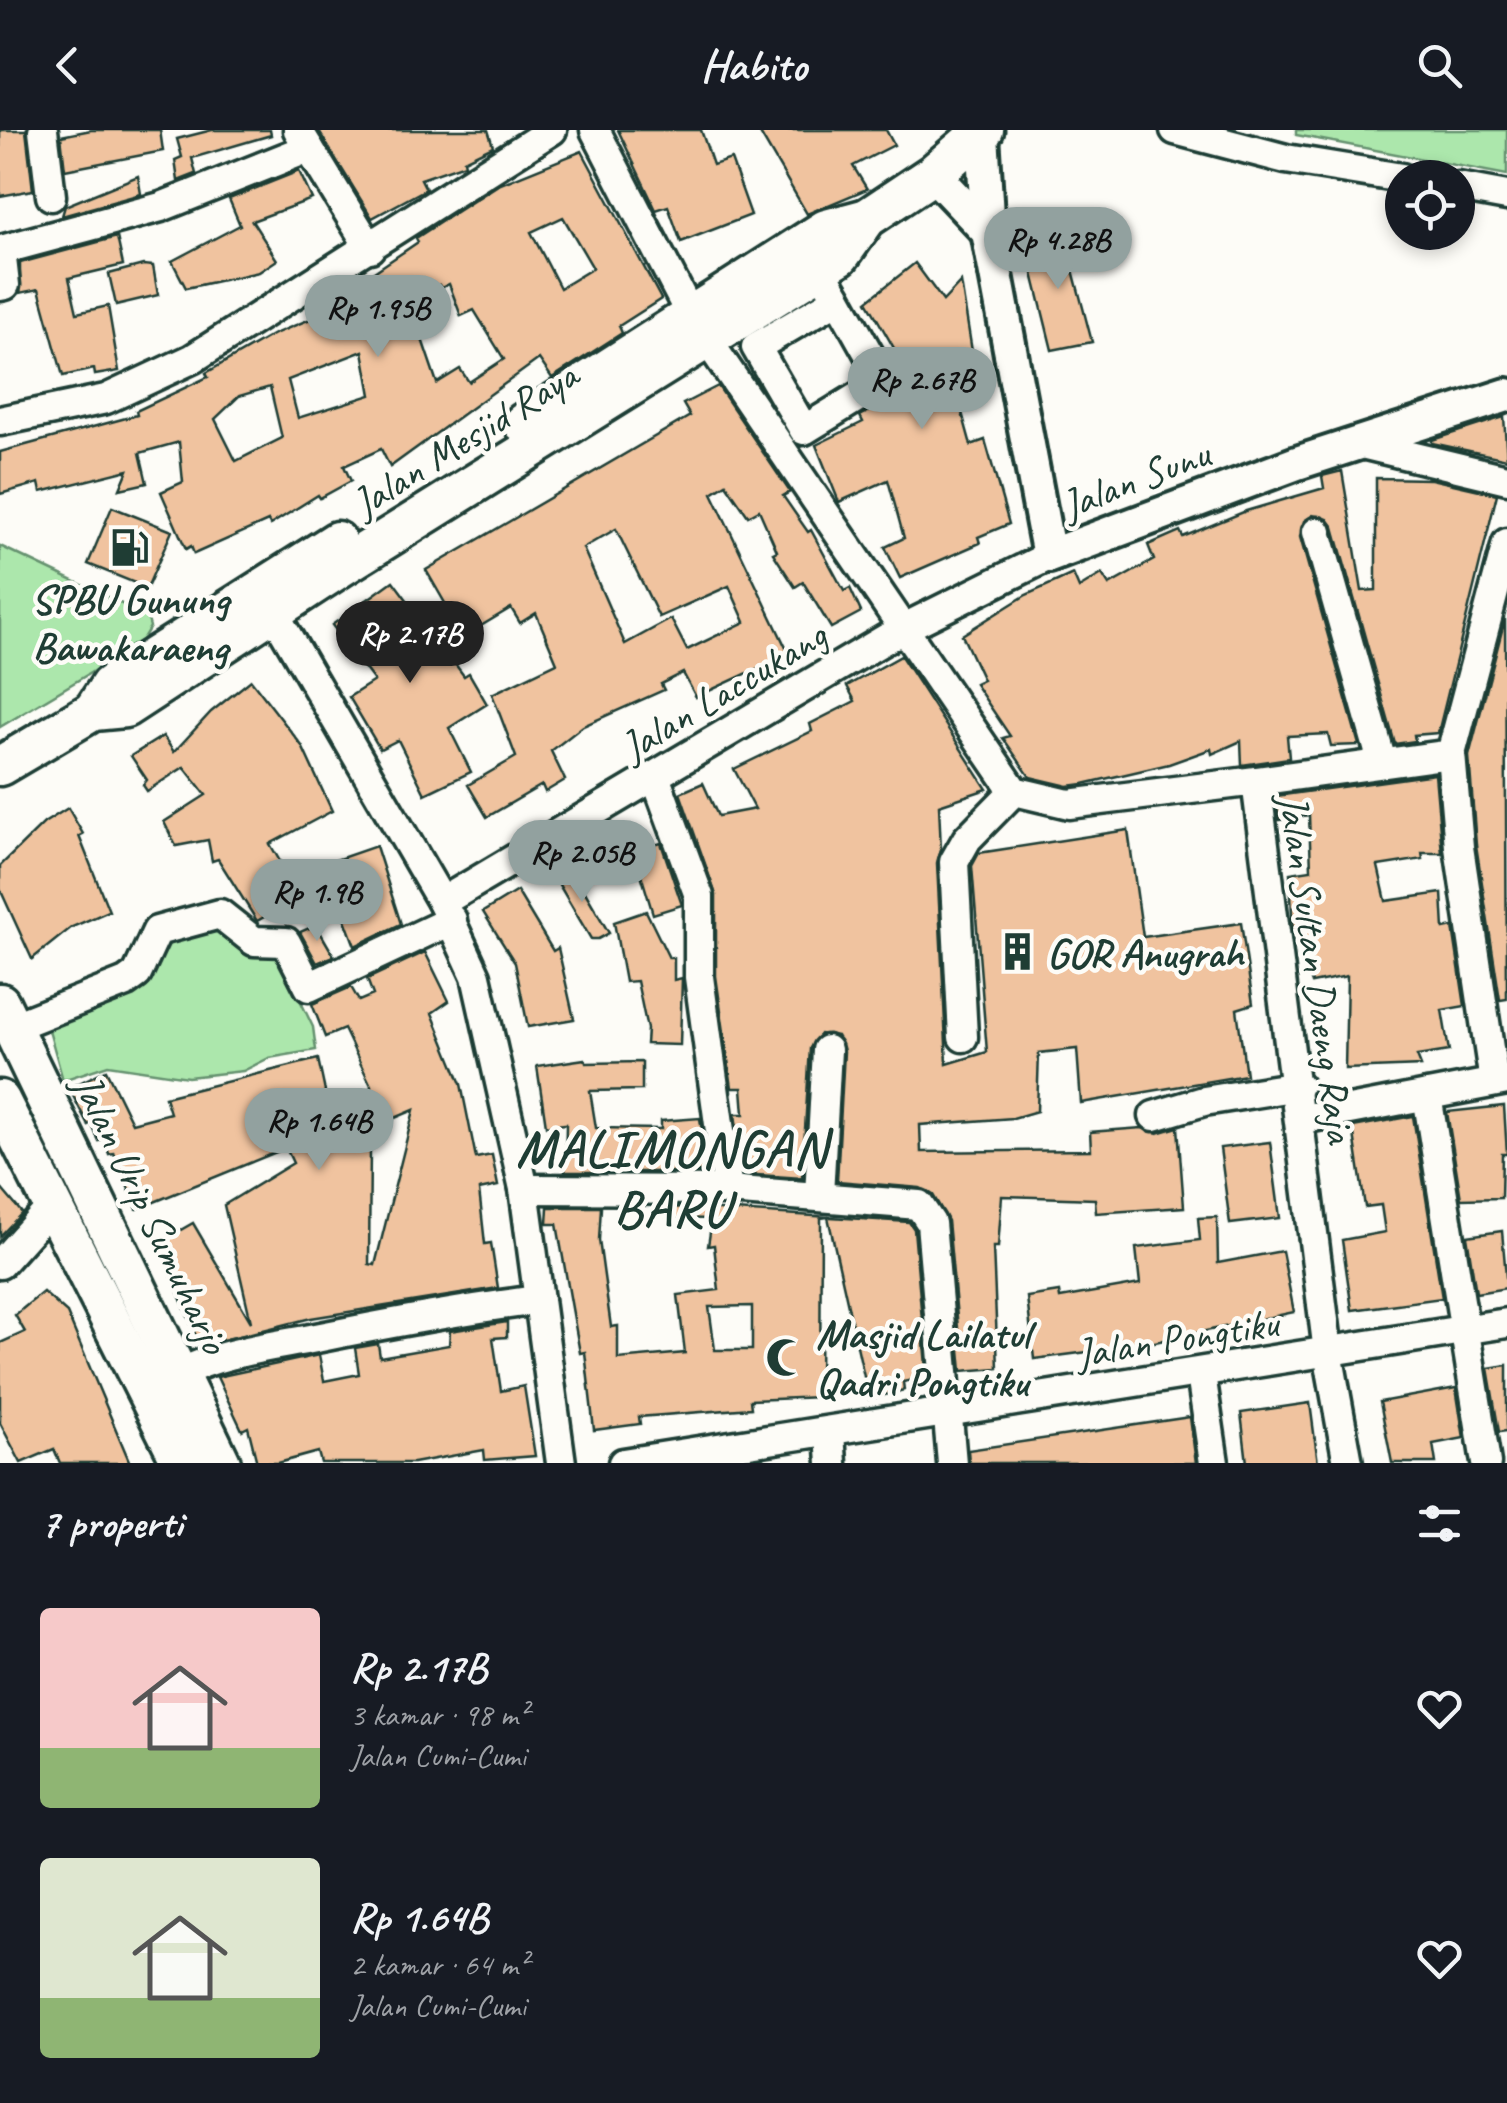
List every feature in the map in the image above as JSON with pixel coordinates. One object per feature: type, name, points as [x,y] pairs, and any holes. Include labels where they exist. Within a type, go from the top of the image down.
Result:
[{"type":"highway","name":"Jalan Mesjid Raya","points":[[699,327],[826,228],[867,218],[933,174],[983,132]]},
{"type":"highway","name":"Jalan Mesjid Raya","points":[[93,711],[110,685],[333,558],[699,327],[840,256],[867,218]]},
{"type":"highway","name":"Jalan Mesjid Raya","points":[[0,766],[93,711],[125,708],[274,612],[333,558]]},
{"type":"highway","name":"Jalan Urip Sumuharjo","points":[[6,1015],[221,1463]]},
{"type":"highway","name":"Jalan Urip Sumuharjo","points":[[3,1114],[182,1463]]},
{"type":"main road","name":"Jalan Sunu","points":[[983,132],[988,232],[1050,556],[1356,444],[1507,395]]},
{"type":"main road","points":[[933,174],[988,232]]},
{"type":"street","points":[[43,130],[51,196]]},
{"type":"street","points":[[0,422],[106,398],[145,384],[370,248],[552,130]]},
{"type":"street","points":[[594,130],[699,327],[1014,791],[966,839],[954,862],[963,1037]]},
{"type":"street","points":[[1175,130],[1286,158],[1385,175]]},
{"type":"street","points":[[0,286],[5,286],[0,250],[160,207],[304,139],[370,248]]},
{"type":"street","points":[[1475,190],[1507,196]]},
{"type":"street","points":[[819,266],[838,299],[884,380],[804,430],[756,347],[838,299]]},
{"type":"street","points":[[755,409],[782,392]]},
{"type":"street","points":[[1356,444],[1507,479]]},
{"type":"street","points":[[1317,532],[1382,762]]},
{"type":"street","points":[[1302,1119],[1501,1081],[1459,846],[1450,754],[1507,543]]},
{"type":"street","name":"Jalan Laccukang","points":[[6,1015],[112,991],[136,974],[156,931],[216,914],[226,916],[254,941],[286,942],[309,987],[447,911],[904,628],[1050,556]]},
{"type":"street","points":[[274,612],[447,911],[476,976],[524,1189],[561,1463]]},
{"type":"street","points":[[1256,781],[1450,754]]},
{"type":"street","points":[[656,779],[699,896],[698,977],[728,1190]]},
{"type":"street","name":"Jalan Sultan Daeng Raja","points":[[1014,791],[1032,799],[1069,804],[1256,781],[1298,1086],[1328,1352],[1348,1463]]},
{"type":"street","points":[[819,1195],[827,1050]]},
{"type":"street","points":[[1154,1116],[1204,1101],[1298,1086]]},
{"type":"street","points":[[1428,1095],[1486,1463]]},
{"type":"street","points":[[524,1189],[728,1190],[819,1195],[909,1203],[926,1212],[931,1223],[952,1463]]},
{"type":"street","points":[[0,1264],[53,1205]]},
{"type":"street","points":[[180,1374],[200,1363],[262,1348],[458,1310],[539,1300]]},
{"type":"street","name":"Jalan Pongtiku","points":[[623,1463],[693,1457],[1507,1323]]},
{"type":"street","points":[[1201,1374],[1214,1463]]},
{"type":"street","points":[[830,1433],[832,1463]]},
{"type":"green space","points":[[1296,130],[1507,130],[1507,175],[1475,169],[1475,160],[1428,160],[1296,135]]},
{"type":"green space","points":[[0,546],[147,616],[150,627],[140,643],[0,727]]},
{"type":"green space","points":[[210,922],[278,954],[313,1027],[316,1050],[269,1058],[243,1071],[188,1077],[108,1065],[63,1080],[48,1027],[106,1000],[159,937]]},
{"type":"building","points":[[0,130],[26,130],[33,190],[0,196]]},
{"type":"building","points":[[91,130],[160,130],[163,151],[65,170],[61,136]]},
{"type":"building","points":[[212,130],[270,130],[271,135],[192,158],[196,174],[178,181],[175,160],[182,157],[177,139]]},
{"type":"building","points":[[318,130],[488,130],[493,146],[464,160],[465,164],[421,179],[426,189],[372,218]]},
{"type":"building","points":[[618,130],[701,130],[713,165],[731,159],[751,215],[681,242],[668,206],[656,210]]},
{"type":"building","points":[[758,130],[886,130],[894,145],[853,166],[867,189],[807,214]]},
{"type":"building","points":[[582,151],[661,299],[619,326],[622,333],[552,378],[539,359],[390,467],[381,449],[344,466],[351,481],[320,498],[318,495],[270,525],[268,521],[194,554],[191,546],[186,549],[161,492],[183,482],[179,442],[140,453],[147,483],[120,489],[128,470],[41,492],[39,483],[0,494],[0,452],[137,415],[136,411],[208,377],[206,373],[274,334],[320,315],[316,306],[355,285],[418,242],[416,238],[498,185]],"holes":[[[563,217],[593,268],[560,288],[531,232]],[[449,284],[461,316],[474,310],[504,359],[469,382],[460,369],[437,383],[410,304],[439,285],[441,288]],[[363,351],[371,395],[298,418],[288,380]],[[270,387],[282,438],[236,461],[215,419],[239,396]]]},
{"type":"building","points":[[299,171],[312,199],[252,221],[277,260],[259,272],[186,288],[172,261],[240,225],[229,199]]},
{"type":"building","points":[[138,176],[141,194],[62,216],[65,206]]},
{"type":"building","points":[[1063,232],[1092,342],[1052,350],[1025,241]]},
{"type":"building","points":[[117,237],[123,265],[69,278],[77,313],[108,306],[119,371],[95,375],[94,369],[63,376],[39,289],[20,293],[20,263]]},
{"type":"building","points":[[915,263],[943,301],[961,282],[977,383],[955,387],[971,445],[985,440],[1009,524],[978,537],[980,543],[900,578],[885,547],[904,538],[888,480],[839,502],[816,445],[863,422],[860,416],[905,393],[899,357],[867,301]]},
{"type":"building","points":[[153,266],[158,295],[116,305],[109,274]]},
{"type":"building","points":[[718,386],[790,492],[783,496],[808,532],[811,530],[844,591],[850,588],[861,612],[831,628],[803,582],[795,587],[773,553],[777,551],[759,510],[748,516],[726,484],[712,493],[789,654],[696,697],[683,673],[661,684],[664,690],[583,726],[551,751],[565,780],[545,792],[542,785],[487,817],[468,785],[516,757],[492,694],[557,663],[536,613],[520,623],[511,608],[464,636],[426,570],[690,416],[683,404]],"holes":[[[616,529],[659,617],[729,586],[745,622],[687,650],[671,619],[625,644],[583,548]]]},
{"type":"building","points":[[1504,417],[1507,459],[1432,443],[1432,440]]},
{"type":"building","points":[[1342,471],[1362,591],[1376,590],[1376,478],[1431,479],[1497,494],[1438,733],[1414,735],[1415,741],[1395,744],[1334,527],[1328,519],[1313,515],[1304,521],[1300,537],[1359,745],[1331,746],[1328,734],[1287,736],[1289,758],[1242,765],[1241,741],[1212,754],[1211,749],[1169,764],[1083,784],[1068,786],[1030,777],[1003,738],[1010,736],[975,684],[983,680],[962,635],[1026,595],[1073,574],[1079,588],[1102,574],[1109,585],[1154,560],[1148,545],[1180,531],[1183,537],[1246,511],[1324,488],[1322,476]]},
{"type":"building","name":"SPBU Gunung Bawakaraeng","points":[[112,507],[172,531],[147,588],[88,564]]},
{"type":"building","points":[[393,581],[464,676],[469,673],[487,704],[449,728],[471,772],[425,794],[398,740],[380,749],[349,697],[374,681],[332,625]]},
{"type":"building","points":[[1505,619],[1507,999],[1500,1000],[1476,845],[1469,756]]},
{"type":"building","points":[[901,656],[987,789],[939,805],[941,850],[937,863],[947,1064],[987,1052],[972,866],[979,853],[1128,830],[1143,937],[1241,923],[1253,1004],[1237,1009],[1246,1075],[1081,1103],[1077,1049],[1039,1053],[1037,1111],[1013,1118],[920,1125],[921,1152],[1091,1150],[1090,1132],[1142,1128],[1158,1133],[1178,1127],[1184,1207],[1096,1213],[1095,1199],[1002,1196],[998,1247],[993,1247],[998,1368],[962,1371],[948,1221],[933,1195],[920,1188],[837,1181],[844,1051],[837,1036],[820,1034],[810,1048],[802,1178],[743,1174],[735,1114],[744,1114],[742,1088],[732,1088],[716,976],[716,895],[680,793],[703,783],[718,816],[755,809],[734,769],[812,731],[810,724],[855,701],[847,686]]},
{"type":"building","points":[[251,680],[302,746],[332,811],[270,844],[300,896],[257,921],[218,859],[212,861],[208,840],[176,846],[164,822],[206,795],[184,767],[147,791],[143,785],[147,780],[131,756],[163,736],[174,752],[211,712]]},
{"type":"building","points":[[1435,774],[1442,853],[1422,853],[1423,859],[1378,866],[1386,901],[1442,893],[1444,929],[1453,927],[1465,1006],[1442,1010],[1449,1051],[1417,1056],[1421,1066],[1345,1069],[1347,976],[1312,983],[1297,935],[1293,935],[1290,873],[1311,870],[1309,815],[1279,820],[1276,796]]},
{"type":"building","points":[[68,808],[83,834],[79,836],[109,911],[72,927],[32,959],[0,889],[0,866],[44,823]]},
{"type":"building","points":[[661,843],[682,905],[653,914],[634,851]]},
{"type":"building","points":[[376,846],[401,924],[355,946],[324,864]]},
{"type":"building","points":[[571,868],[609,933],[598,939],[591,939],[555,878]]},
{"type":"building","points":[[517,891],[553,951],[558,948],[574,1019],[528,1027],[515,963],[483,912]]},
{"type":"building","points":[[646,911],[669,958],[674,958],[674,980],[682,978],[680,1045],[646,1044],[647,1029],[637,981],[625,982],[614,922]]},
{"type":"building","points":[[316,925],[334,956],[317,963],[300,932]]},
{"type":"building","points":[[425,952],[449,1001],[432,1013],[461,1084],[476,1158],[492,1155],[498,1186],[479,1190],[485,1244],[491,1243],[498,1288],[311,1318],[200,1346],[158,1243],[193,1223],[251,1322],[224,1205],[293,1163],[286,1148],[137,1209],[114,1153],[109,1154],[104,1139],[99,1141],[69,1088],[106,1070],[132,1123],[170,1113],[165,1097],[318,1059],[336,1143],[341,1148],[370,1146],[369,1264],[375,1265],[414,1110],[388,1121],[344,1029],[325,1037],[312,1004],[351,987],[359,1001],[373,995],[367,979]]},
{"type":"building","points":[[585,1059],[586,1063],[642,1062],[642,1090],[590,1091],[596,1128],[661,1129],[661,1121],[700,1118],[708,1172],[565,1172],[566,1124],[546,1126],[537,1066]]},
{"type":"building","points":[[1504,1106],[1507,1154],[1502,1154],[1501,1198],[1461,1199],[1447,1112]]},
{"type":"building","points":[[1413,1116],[1442,1298],[1352,1310],[1342,1240],[1385,1232],[1381,1205],[1365,1207],[1353,1127]]},
{"type":"building","points":[[1270,1142],[1280,1218],[1230,1224],[1220,1148]]},
{"type":"building","points":[[0,1187],[22,1213],[0,1236]]},
{"type":"building","points":[[548,1207],[601,1207],[599,1240],[611,1327],[618,1326],[618,1359],[685,1353],[678,1295],[719,1290],[714,1245],[708,1246],[712,1219],[667,1218],[670,1207],[909,1222],[914,1229],[927,1377],[903,1382],[904,1390],[869,1399],[828,1217],[821,1218],[820,1397],[750,1400],[751,1408],[639,1417],[640,1424],[594,1430],[585,1352],[580,1353],[557,1224],[547,1224]],"holes":[[[752,1306],[752,1350],[715,1350],[709,1307]]]},
{"type":"building","points":[[1217,1217],[1218,1263],[1282,1251],[1294,1312],[1141,1345],[1034,1359],[1027,1297],[1059,1292],[1060,1298],[1140,1284],[1136,1248],[1200,1240],[1198,1218]]},
{"type":"building","points":[[1502,1231],[1507,1288],[1476,1293],[1467,1236]]},
{"type":"building","points":[[43,1292],[67,1313],[130,1463],[60,1463],[54,1449],[21,1463],[0,1423],[0,1343],[25,1332],[15,1315]]},
{"type":"building","points":[[507,1322],[507,1337],[493,1338],[501,1391],[524,1386],[535,1456],[485,1460],[484,1450],[413,1463],[321,1463],[318,1452],[278,1463],[257,1463],[248,1427],[242,1430],[217,1377],[319,1355],[324,1381],[359,1374],[355,1348],[378,1344],[380,1357],[449,1345],[450,1331]]},
{"type":"building","points":[[1507,1365],[1507,1431],[1499,1432],[1488,1368]]},
{"type":"building","points":[[1456,1388],[1464,1438],[1433,1444],[1436,1463],[1392,1463],[1380,1402]]},
{"type":"building","points":[[1310,1403],[1318,1463],[1247,1463],[1241,1413]]},
{"type":"building","points":[[1190,1417],[1196,1463],[969,1463],[968,1450]]},
{"type":"place","name":"SPBU Gunung Bawakaraeng","points":[[130,547]]},
{"type":"place","name":"GOR Anugrah","points":[[1017,952]]},
{"type":"place","name":"Masjid Lailatul Qadri Pongtiku","points":[[786,1357]]},
{"type":"district","name":"MALIMONGAN BARU","points":[[672,1178]]}]
